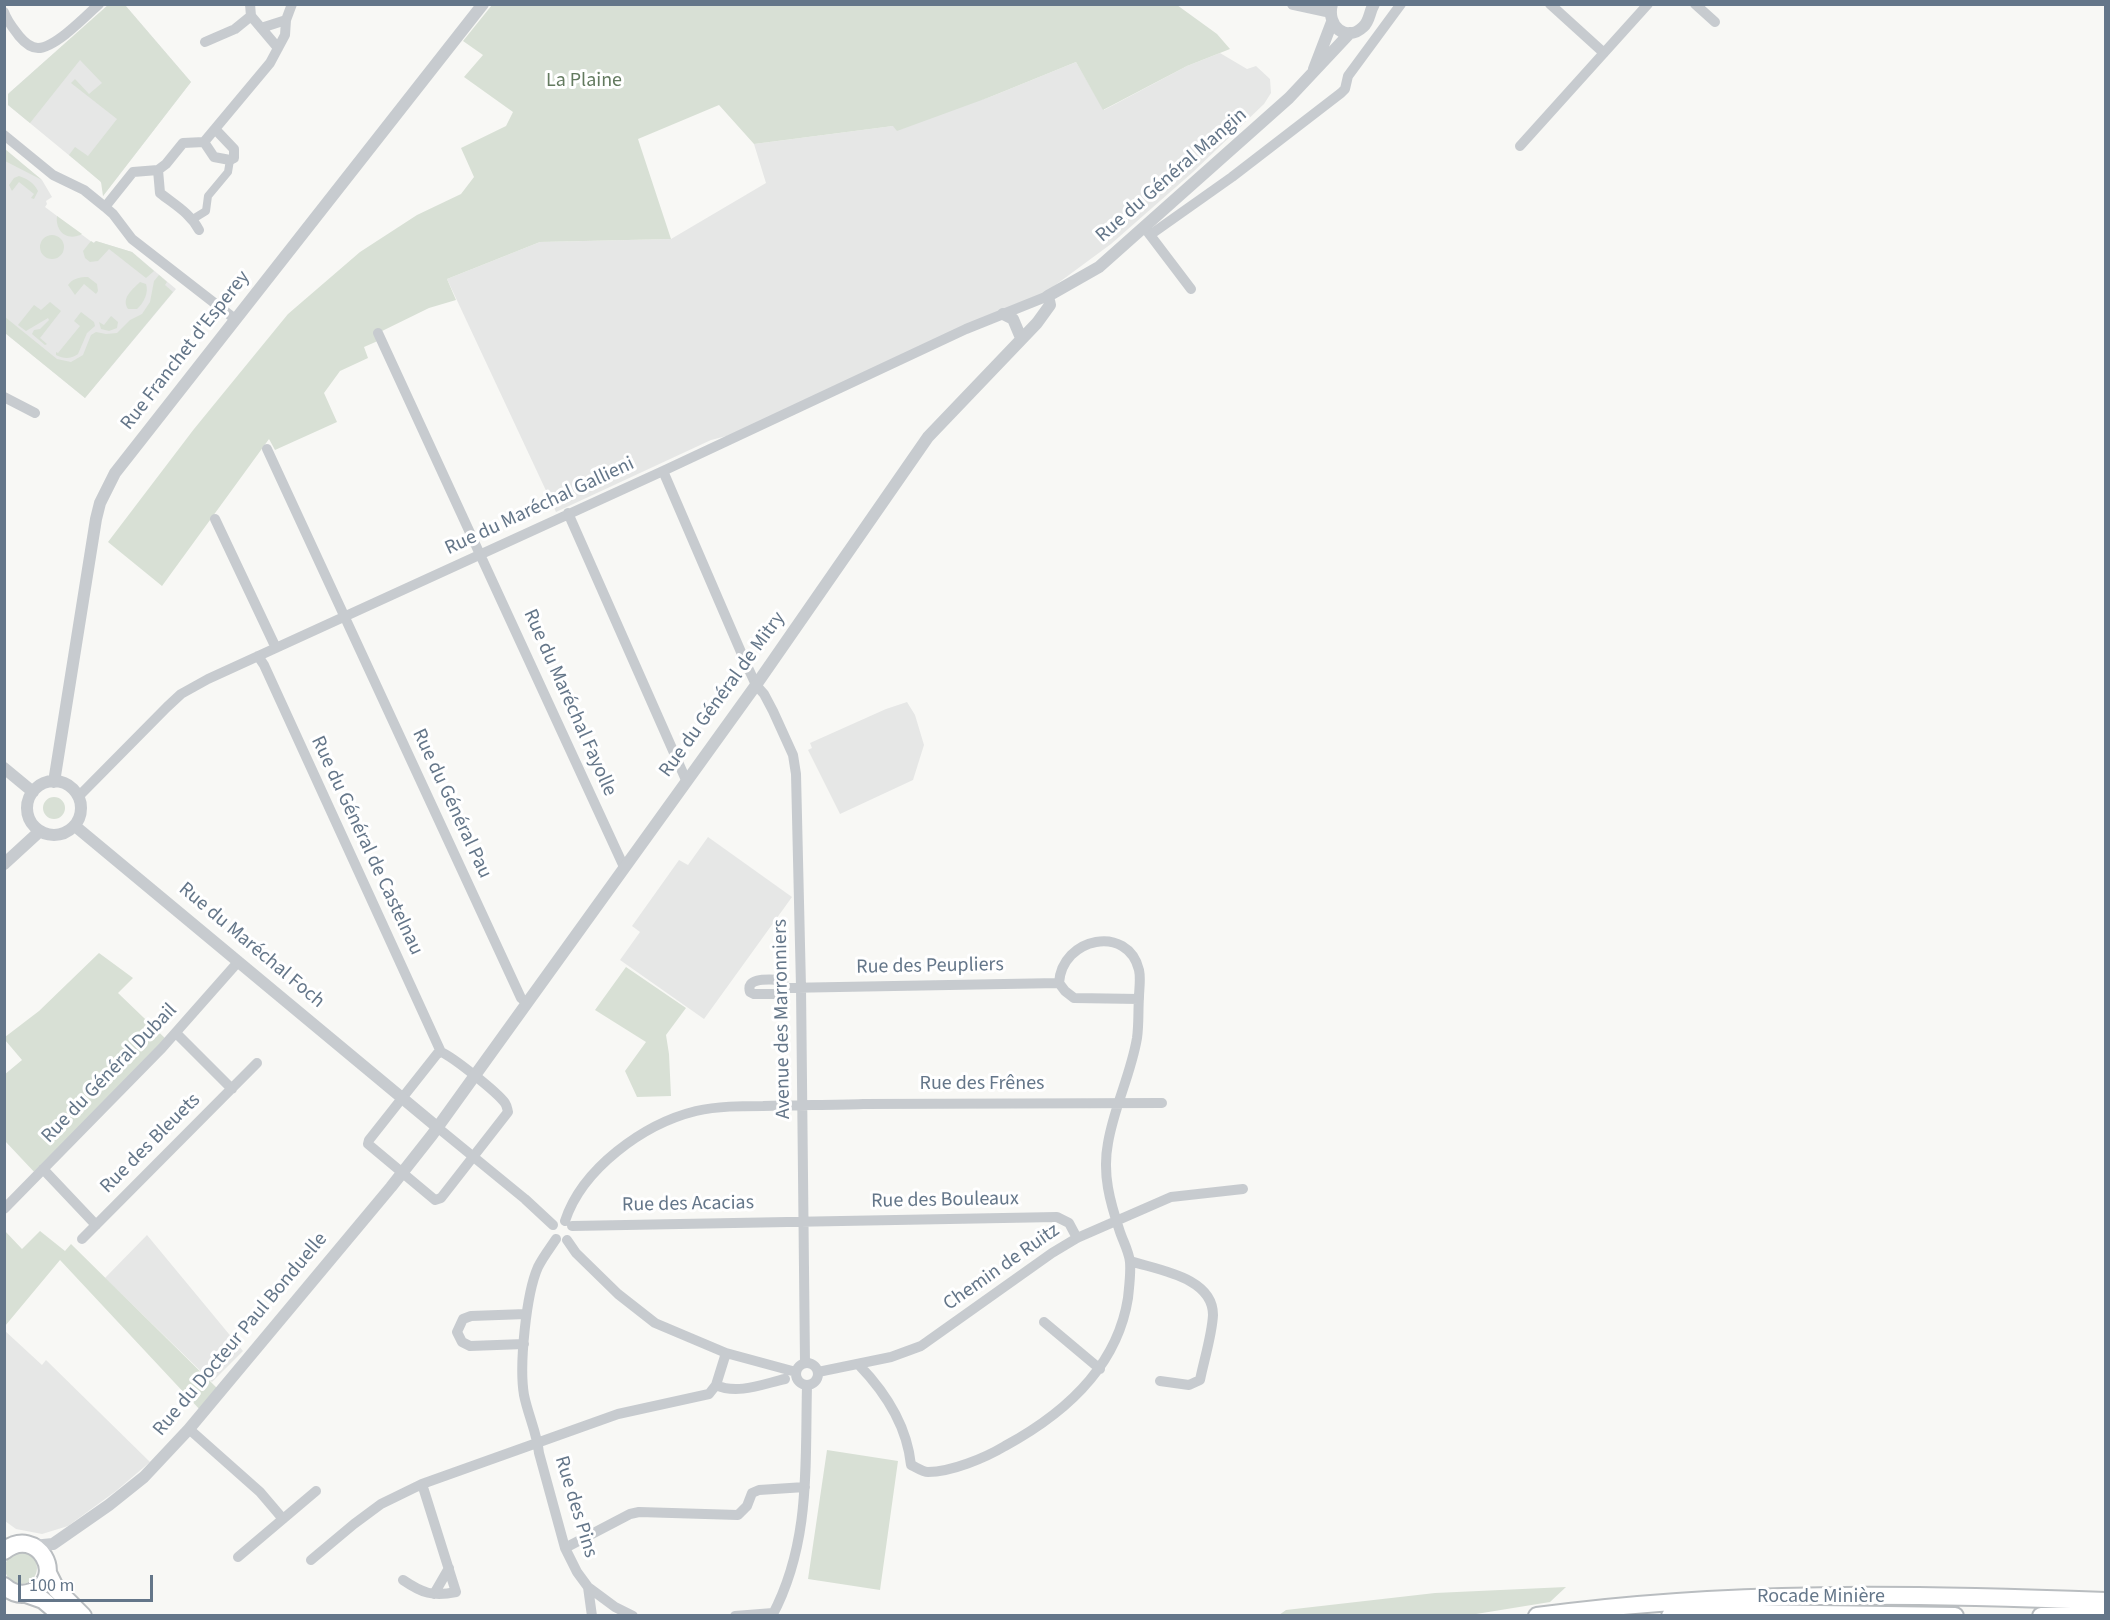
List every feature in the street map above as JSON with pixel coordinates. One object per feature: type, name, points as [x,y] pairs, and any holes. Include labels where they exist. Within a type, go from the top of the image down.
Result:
[{"type":"highway","points":[[8,1544],[33,1545],[42,1553],[56,1589],[83,1616]]},
{"type":"highway","points":[[12,1591],[34,1591],[43,1584],[48,1568]]},
{"type":"highway","points":[[12,1591],[43,1600],[62,1616]]},
{"type":"highway","name":"Rocade Minière","points":[[1537,1616],[1688,1599],[1999,1597],[2106,1600]]},
{"type":"highway","name":"Rocade Minière","points":[[1670,1616],[1750,1613],[1955,1616]]},
{"type":"highway","points":[[2041,1616],[2106,1615]]},
{"type":"street","points":[[4,12],[6,19],[24,42],[40,48],[53,43],[99,4]]},
{"type":"street","name":"Rue Franchet d'Esperey","points":[[54,782],[100,503],[115,472],[483,4]]},
{"type":"street","points":[[1293,4],[1332,13],[1338,29],[1350,33]]},
{"type":"street","name":"Rue du Général Mangin","points":[[1048,296],[1099,267],[1146,231],[1232,177],[1341,93],[1347,84],[1348,76],[1401,4]]},
{"type":"street","points":[[1550,4],[1604,53]]},
{"type":"street","points":[[1520,146],[1648,4]]},
{"type":"street","points":[[1695,4],[1715,22]]},
{"type":"street","points":[[105,207],[133,172],[158,170],[183,143],[204,142],[270,63],[285,35],[286,20],[292,5]]},
{"type":"street","points":[[205,42],[235,29],[250,10],[261,28],[278,48]]},
{"type":"street","points":[[1369,10],[1380,32]]},
{"type":"street","name":"Rue du Général Mangin","points":[[1146,231],[1264,121],[1350,33],[1362,28],[1369,10]]},
{"type":"street","name":"Rue du Général Mangin","points":[[1312,74],[1332,13]]},
{"type":"street","points":[[261,28],[286,20]]},
{"type":"street","points":[[193,219],[206,211],[208,196],[228,172],[230,160],[234,158],[234,149],[215,129]]},
{"type":"street","points":[[4,135],[53,175],[84,190],[113,214],[132,239],[235,320]]},
{"type":"street","points":[[204,142],[214,157],[230,160]]},
{"type":"street","points":[[158,170],[160,193],[193,219],[199,230]]},
{"type":"street","points":[[1146,231],[1191,289]]},
{"type":"street","name":"Rue du Maréchal Gallieni","points":[[78,796],[181,694],[208,679],[663,471],[966,329],[1048,296]]},
{"type":"street","name":"Rue du Général de Mitry","points":[[437,1127],[756,685],[928,437],[1045,312],[1050,305],[1048,296]]},
{"type":"street","points":[[1003,314],[1013,319],[1021,338]]},
{"type":"street","name":"Rue du Maréchal Fayolle","points":[[378,333],[624,867]]},
{"type":"street","points":[[4,397],[35,413]]},
{"type":"street","name":"Rue du Général Pau","points":[[267,449],[520,998],[527,1003]]},
{"type":"street","name":"Avenue des Marronniers","points":[[663,471],[756,685],[773,711],[793,755],[796,774],[801,987],[805,1363]]},
{"type":"street","points":[[568,513],[686,780]]},
{"type":"street","points":[[216,519],[276,648]]},
{"type":"street","name":"Rue du Général de Castelnau","points":[[258,656],[441,1052]]},
{"type":"street","points":[[4,768],[33,792]]},
{"type":"street","points":[[54,782],[70,788],[78,796],[81,809],[75,825],[63,834],[57,835],[40,831],[28,816],[27,803],[39,786],[54,782]]},
{"type":"street","name":"Rue du Maréchal Foch","points":[[75,825],[437,1127]]},
{"type":"street","points":[[4,864],[40,831]]},
{"type":"street","points":[[859,1365],[889,1402],[903,1428],[911,1465],[926,1472],[958,1466],[991,1454],[1024,1436],[1080,1392],[1100,1370],[1125,1317],[1130,1286],[1130,1261],[1107,1190],[1105,1168],[1108,1143],[1118,1102],[1137,1040],[1139,999],[1140,973],[1129,951],[1115,942],[1090,942],[1074,950],[1064,962],[1059,983],[1074,998],[1139,999]]},
{"type":"street","name":"Rue du Général Dubail","points":[[4,1209],[176,1033],[238,962]]},
{"type":"street","name":"Rue des Peupliers","points":[[784,988],[1059,983]]},
{"type":"street","points":[[176,1033],[232,1089]]},
{"type":"street","points":[[441,1052],[474,1076],[506,1104],[508,1112],[441,1198],[435,1200],[368,1144],[369,1140],[437,1054],[441,1052]]},
{"type":"street","name":"Rue des Bleuets","points":[[82,1239],[257,1063]]},
{"type":"street","name":"Rue des Frênes","points":[[568,1224],[580,1190],[593,1174],[639,1135],[676,1117],[696,1111],[724,1107],[802,1105],[1162,1102]]},
{"type":"street","points":[[437,1127],[554,1225]]},
{"type":"street","name":"Rue du Docteur Paul Bonduelle","points":[[53,1544],[135,1485],[189,1428],[402,1173],[437,1127]]},
{"type":"street","points":[[43,1169],[96,1225]]},
{"type":"street","name":"Chemin de Ruitz","points":[[818,1372],[891,1357],[921,1346],[1018,1276],[1077,1238],[1171,1197],[1243,1189]]},
{"type":"street","name":"Rue des Bouleaux","points":[[804,1221],[1057,1217],[1069,1223],[1077,1238]]},
{"type":"street","points":[[562,1240],[572,1234],[568,1224],[559,1221],[554,1225],[552,1233],[618,1294],[655,1323],[726,1353],[796,1372]]},
{"type":"street","name":"Rue des Acacias","points":[[568,1224],[804,1221]]},
{"type":"street","name":"Rue des Pins","points":[[562,1240],[537,1268],[526,1314],[522,1381],[524,1397],[565,1548],[577,1572],[588,1587],[592,1616]]},
{"type":"street","points":[[1130,1261],[1191,1280],[1207,1294],[1213,1314],[1200,1380],[1189,1385],[1160,1381]]},
{"type":"street","points":[[524,1344],[470,1346],[462,1342],[457,1332],[463,1319],[471,1316],[526,1314]]},
{"type":"street","points":[[1044,1322],[1100,1370]]},
{"type":"street","points":[[311,1560],[381,1504],[422,1484],[618,1414],[709,1394],[716,1385],[726,1353]]},
{"type":"street","points":[[805,1363],[813,1365],[818,1372],[816,1382],[807,1385],[799,1382],[796,1372],[799,1366],[805,1363]]},
{"type":"street","points":[[716,1385],[724,1389],[738,1389],[784,1379]]},
{"type":"street","points":[[735,1616],[772,1614],[796,1557],[803,1521],[807,1385]]},
{"type":"street","points":[[189,1428],[260,1492],[283,1519]]},
{"type":"street","points":[[403,1580],[419,1591],[442,1595],[456,1592],[422,1484]]},
{"type":"street","points":[[565,1548],[630,1514],[639,1512],[738,1515],[747,1506],[752,1493],[759,1490],[805,1487]]},
{"type":"street","points":[[238,1557],[316,1491]]},
{"type":"street","points":[[33,1545],[53,1544],[48,1568]]},
{"type":"street","points":[[434,1594],[449,1568]]},
{"type":"street","points":[[588,1587],[633,1616]]},
{"type":"shaded area","points":[[108,5],[125,5],[191,82],[103,196],[103,185],[99,180],[8,105],[8,94]]},
{"type":"shaded area","points":[[1220,53],[1247,69],[1256,66],[1270,79],[1271,93],[1264,104],[1193,172],[1111,244],[1031,303],[750,430],[711,440],[556,512],[447,279],[540,242],[671,239],[766,183],[754,144],[893,126],[990,97],[1076,62],[1104,110],[1187,66]]},
{"type":"shaded area","points":[[4,149],[42,180],[52,197],[46,201],[45,207],[93,243],[96,241],[132,252],[176,289],[85,398],[5,333]]},
{"type":"shaded area","points":[[907,702],[915,715],[924,745],[913,780],[840,814],[808,750],[812,748],[810,743]]},
{"type":"shaded area","points":[[708,837],[792,897],[704,1019],[620,960],[640,932],[632,926],[679,860],[688,865]]},
{"type":"shaded area","points":[[147,1235],[243,1351],[212,1382],[105,1278]]},
{"type":"shaded area","points":[[4,1330],[42,1365],[46,1360],[150,1462],[116,1491],[68,1526],[42,1534],[16,1529],[5,1521]]},
{"type":"green space","points":[[108,5],[125,5],[191,82],[103,196],[101,182],[69,155],[75,147],[88,156],[117,119],[71,83],[75,79],[89,94],[102,83],[80,60],[30,123],[8,105],[8,94]]},
{"type":"green space","name":"La Plaine","points":[[492,5],[1177,5],[1217,34],[1230,49],[1187,66],[1103,110],[1076,62],[897,131],[893,126],[754,144],[719,105],[638,139],[671,239],[540,242],[447,279],[456,300],[429,308],[378,333],[380,340],[364,347],[368,358],[340,371],[324,393],[337,422],[275,450],[269,439],[162,586],[108,542],[194,429],[288,314],[360,252],[417,215],[461,194],[474,177],[461,148],[506,126],[513,112],[464,77],[483,55],[463,41]]},
{"type":"green space","points":[[5,149],[42,180],[5,161]]},
{"type":"green space","points":[[19,176],[25,178],[38,191],[34,199],[31,198],[34,194],[19,182],[12,191],[9,185],[14,178]]},
{"type":"green space","points":[[57,216],[82,234],[71,237],[63,234],[58,226]]},
{"type":"green space","points":[[52,235],[61,238],[64,247],[61,256],[52,259],[43,256],[40,247],[43,238]]},
{"type":"green space","points":[[91,241],[132,252],[154,271],[146,278],[109,249],[98,261],[90,262],[85,258],[83,251]]},
{"type":"green space","points":[[159,275],[173,292],[85,398],[5,333],[5,317],[57,359],[71,362],[83,355],[91,335],[96,332],[117,333],[130,320],[142,314],[150,302],[154,281]]},
{"type":"green space","points":[[88,277],[97,284],[96,294],[84,284],[75,295],[68,285],[77,278]]},
{"type":"green space","points":[[140,282],[146,284],[147,290],[142,304],[137,309],[128,309],[127,298]]},
{"type":"green space","points":[[50,302],[61,311],[40,338],[47,344],[45,345],[32,334],[34,330],[40,329],[49,320],[48,318],[26,331],[18,325],[34,305],[41,310]]},
{"type":"green space","points":[[81,312],[94,322],[95,326],[87,333],[78,354],[67,358],[56,355],[56,352],[58,353],[80,326],[74,321]]},
{"type":"green space","points":[[111,316],[118,322],[117,328],[109,331],[101,329],[99,322],[104,325]]},
{"type":"green space","points":[[50,797],[58,797],[65,804],[65,812],[58,819],[50,819],[43,812],[43,804]]},
{"type":"green space","points":[[99,953],[133,978],[118,993],[168,1041],[37,1175],[5,1141],[4,1075],[22,1060],[5,1037],[39,1011]]},
{"type":"green space","points":[[626,967],[686,1008],[666,1035],[671,1096],[637,1097],[625,1071],[646,1042],[595,1010]]},
{"type":"green space","points":[[5,1231],[22,1249],[40,1231],[65,1251],[71,1244],[220,1391],[202,1412],[60,1260],[5,1326]]},
{"type":"green space","points":[[827,1450],[898,1461],[880,1590],[808,1579]]},
{"type":"green space","points":[[21,1552],[33,1556],[37,1568],[33,1580],[21,1584],[9,1580],[5,1568],[9,1556]]},
{"type":"green space","points":[[1566,1587],[1550,1602],[1470,1615],[1279,1615],[1286,1610],[1435,1593]]}]
